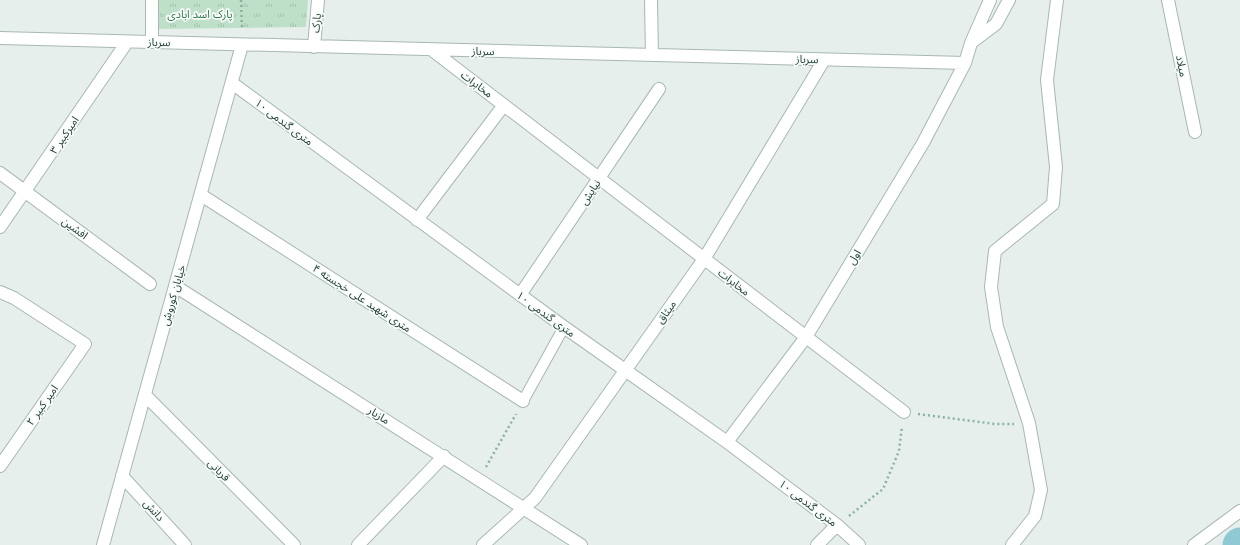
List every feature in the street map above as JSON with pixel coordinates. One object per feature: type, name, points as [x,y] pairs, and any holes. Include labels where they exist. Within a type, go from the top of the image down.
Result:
[{"type":"street","points":[[152,0],[152,42]]},
{"type":"street","name":"پارک","points":[[314,46],[318,0]]},
{"type":"street","points":[[651,0],[652,55]]},
{"type":"street","points":[[965,63],[971,43],[990,0]]},
{"type":"street","points":[[971,43],[996,24],[1010,0]]},
{"type":"street","points":[[1012,545],[1035,516],[1041,490],[1029,423],[997,327],[991,287],[995,251],[1053,204],[1056,167],[1047,80],[1057,0]]},
{"type":"street","name":"میلاد","points":[[1168,0],[1195,132]]},
{"type":"street","name":"سرباز","points":[[0,38],[965,63]]},
{"type":"street","name":"امیرکبیر ۳","points":[[0,228],[127,42]]},
{"type":"street","name":"خیابان کوروش","points":[[103,545],[242,45]]},
{"type":"street","name":"مخابرات","points":[[432,50],[904,412]]},
{"type":"street","name":"میثاق","points":[[483,545],[535,498],[704,259],[824,60]]},
{"type":"street","name":"اول","points":[[727,442],[806,337],[923,142],[965,63]]},
{"type":"street","name":"۱۰ متری گندمی","points":[[232,83],[564,327],[727,442],[838,525],[859,545]]},
{"type":"street","name":"نیایش","points":[[520,295],[659,89]]},
{"type":"street","points":[[417,220],[504,105]]},
{"type":"street","name":"افشین","points":[[0,173],[150,284]]},
{"type":"street","name":"۴ متری شهید علی خجسته","points":[[201,195],[523,401]]},
{"type":"street","name":"مازیار","points":[[175,286],[444,456],[581,545]]},
{"type":"street","name":"امیر کبیر ۲","points":[[0,292],[14,298],[85,344],[0,466]]},
{"type":"street","name":"قربانی","points":[[145,395],[294,545]]},
{"type":"street","points":[[358,545],[444,456]]},
{"type":"street","name":"دانش","points":[[122,476],[185,545]]},
{"type":"street","points":[[1194,545],[1240,511]]},
{"type":"street","points":[[817,545],[838,525]]},
{"type":"lane","points":[[523,401],[564,327]]},
{"type":"path","points":[[241,0],[242,45]]},
{"type":"path","points":[[479,479],[523,401]]},
{"type":"path","points":[[838,525],[883,489],[899,451],[904,412],[995,424],[1029,423]]},
{"type":"green space","name":"پارک اسد ابادی","points":[[159,0],[308,0],[306,27],[158,29]]}]
